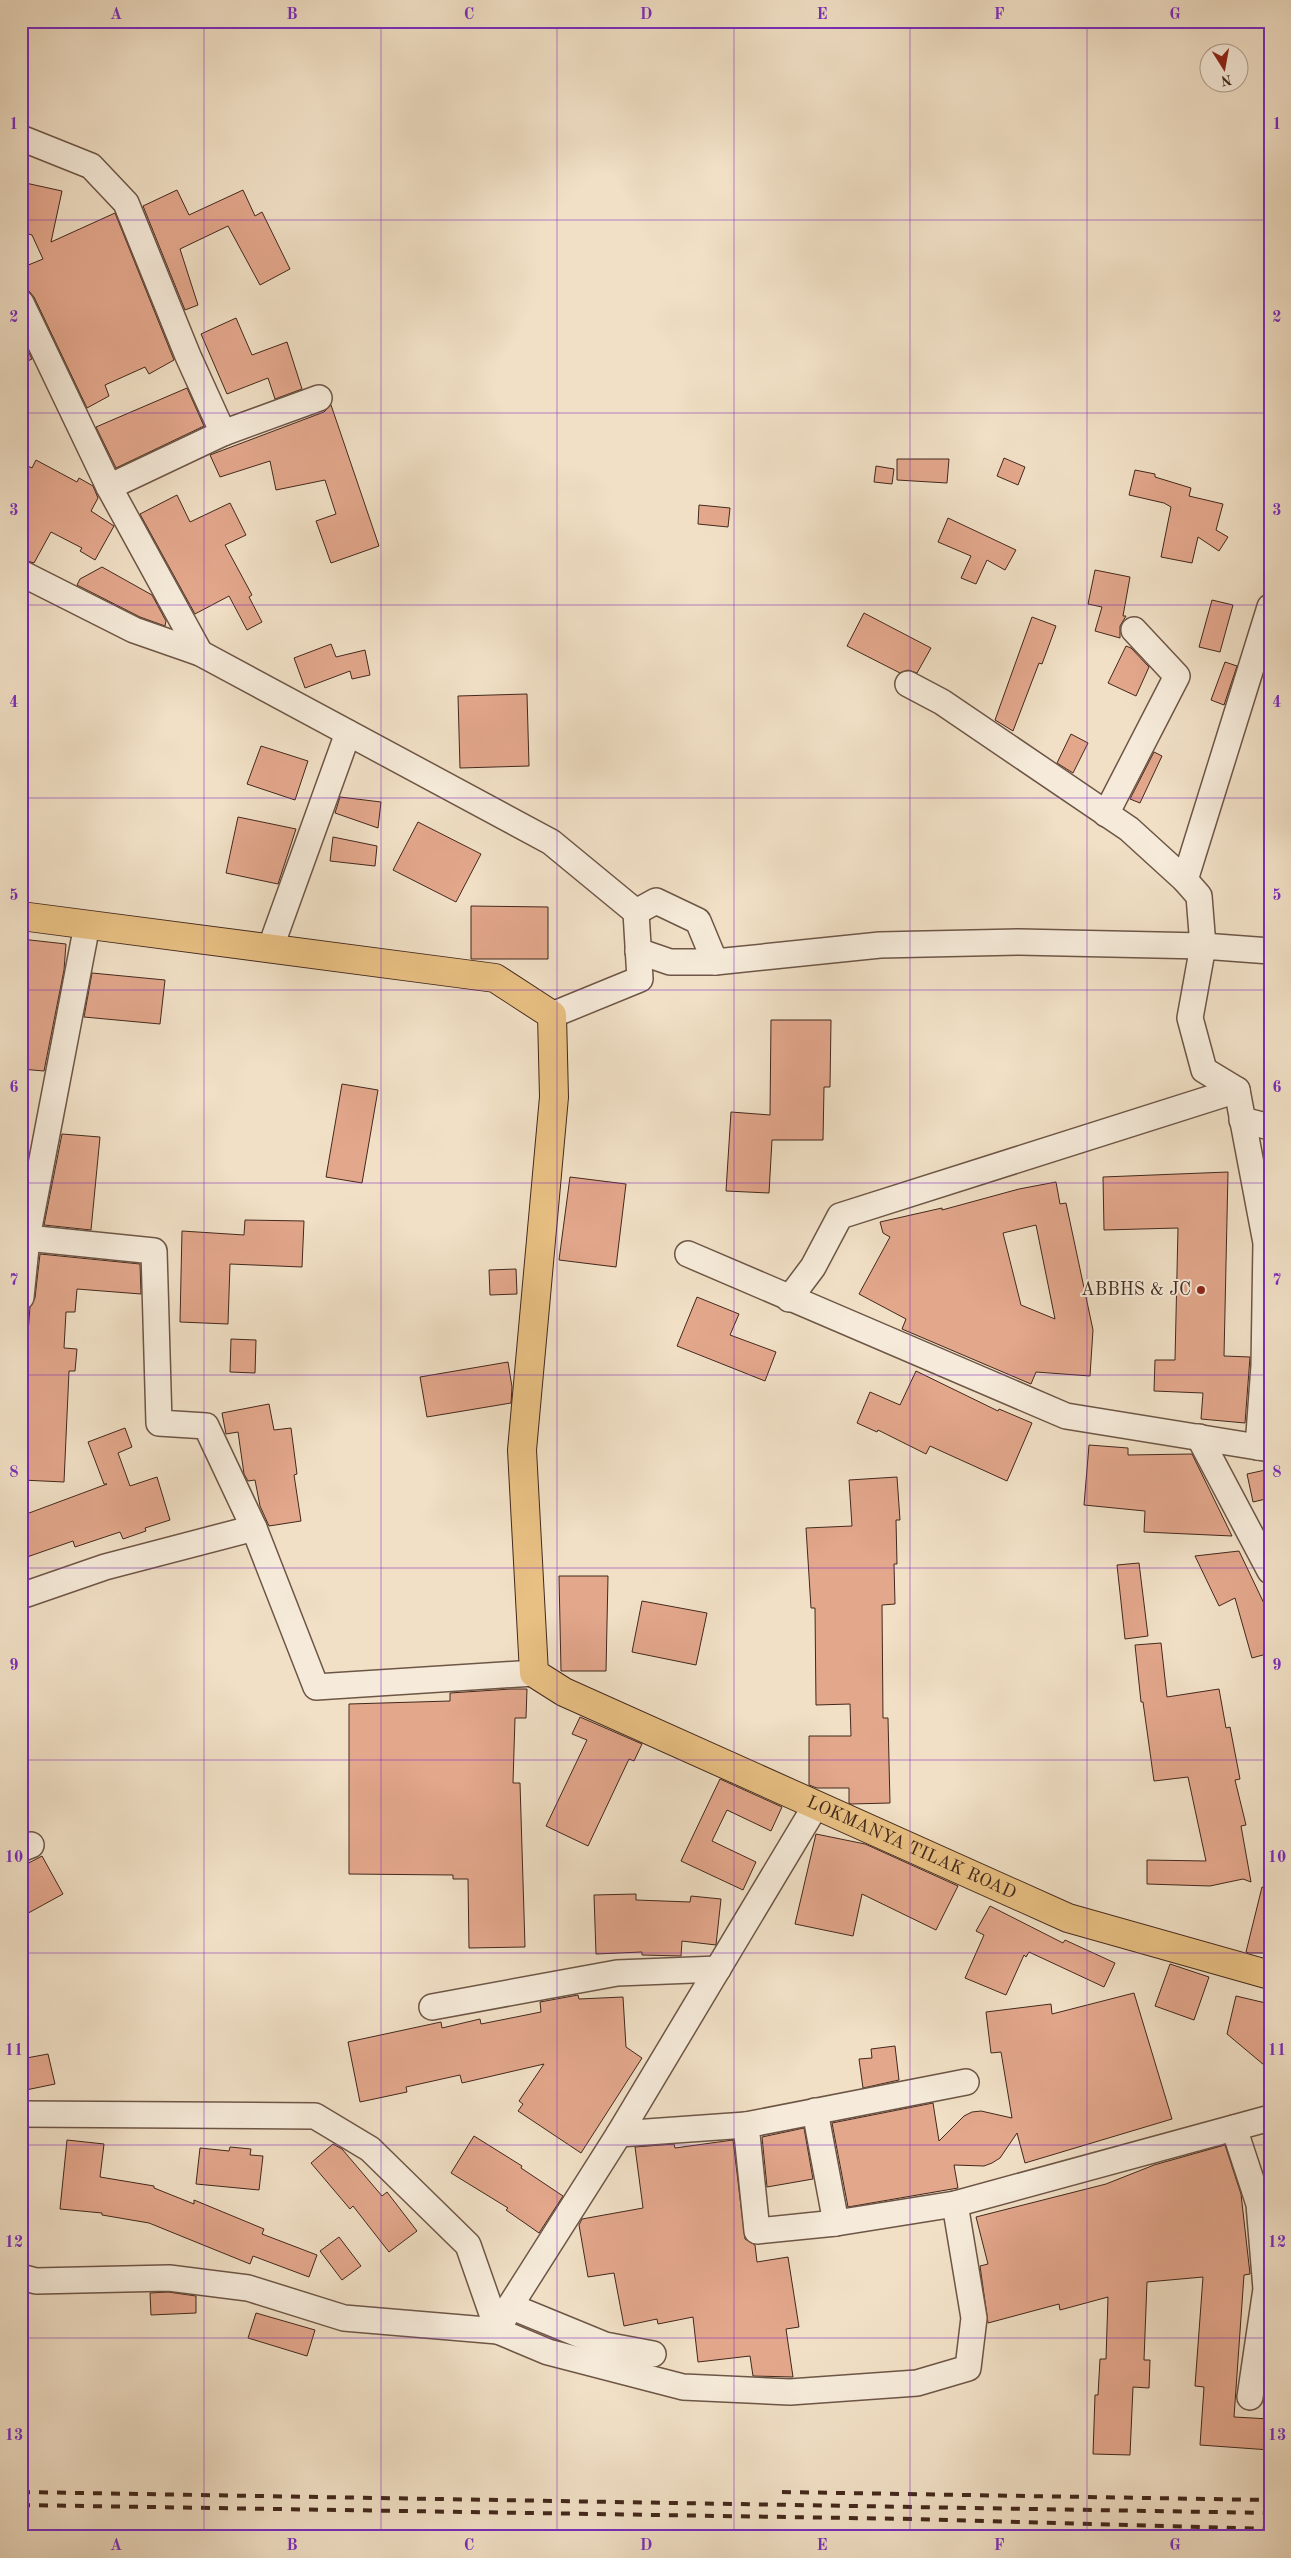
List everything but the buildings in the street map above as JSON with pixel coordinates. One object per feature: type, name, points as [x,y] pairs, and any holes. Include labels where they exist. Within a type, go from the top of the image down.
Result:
[{"type":"main road","points":[[21,916],[495,978],[552,1015],[554,1097],[522,1450],[534,1673]]},
{"type":"main road","name":"LOKMANYA TILAK ROAD","points":[[534,1673],[564,1692],[1068,1918],[1270,1975]]},
{"type":"street","points":[[21,138],[92,166],[126,202],[188,356],[223,433]]},
{"type":"street","points":[[21,303],[109,487],[200,653]]},
{"type":"street","points":[[109,487],[223,433],[320,398]]},
{"type":"street","points":[[21,574],[134,630],[200,653],[551,842],[636,912],[640,979],[552,1015]]},
{"type":"street","points":[[1185,880],[1270,607]]},
{"type":"street","points":[[1106,814],[1177,676],[1134,630]]},
{"type":"street","points":[[688,1254],[789,1299],[1066,1416],[1264,1448],[1266,1243],[1237,1090],[1204,1070],[1190,1018],[1203,946],[1199,896],[1185,880],[1129,829],[942,702],[908,684]]},
{"type":"street","points":[[270,949],[348,733]]},
{"type":"street","points":[[636,912],[656,901],[698,921],[715,962]]},
{"type":"street","points":[[22,1282],[27,1238],[86,925]]},
{"type":"street","points":[[638,951],[670,962],[715,962],[880,944],[1019,942],[1203,946],[1270,951]]},
{"type":"street","points":[[789,1299],[812,1268],[840,1216],[1237,1090]]},
{"type":"street","points":[[1242,1120],[1270,1127]]},
{"type":"street","points":[[27,1238],[154,1251],[159,1423],[206,1426],[254,1528],[316,1687],[534,1673]]},
{"type":"street","points":[[1199,1437],[1270,1571]]},
{"type":"street","points":[[21,1596],[105,1567],[254,1528]]},
{"type":"street","points":[[498,2331],[510,2306],[619,2134],[816,1805]]},
{"type":"street","points":[[432,2007],[617,1973],[718,1969]]},
{"type":"street","points":[[619,2134],[746,2125],[966,2082]]},
{"type":"street","points":[[815,2111],[836,2223]]},
{"type":"street","points":[[21,2114],[315,2116],[370,2149],[468,2245],[498,2331]]},
{"type":"street","points":[[746,2125],[757,2231],[836,2223],[955,2204],[1270,2118]]},
{"type":"street","points":[[1234,2128],[1260,2204],[1266,2289],[1250,2397]]},
{"type":"street","points":[[21,2278],[36,2280],[169,2278],[248,2288],[344,2318],[498,2331],[548,2352],[683,2387],[790,2392],[916,2383],[968,2368],[974,2318],[955,2204]]},
{"type":"street","points":[[510,2306],[605,2345],[653,2354]]},
{"type":"railway","points":[[21,2492],[1270,2513]]},
{"type":"railway","points":[[782,2492],[1270,2500]]},
{"type":"railway","points":[[21,2505],[913,2519],[1270,2529]]},
{"type":"place","name":"ABBHS & JC","points":[[1201,1290]]}]
